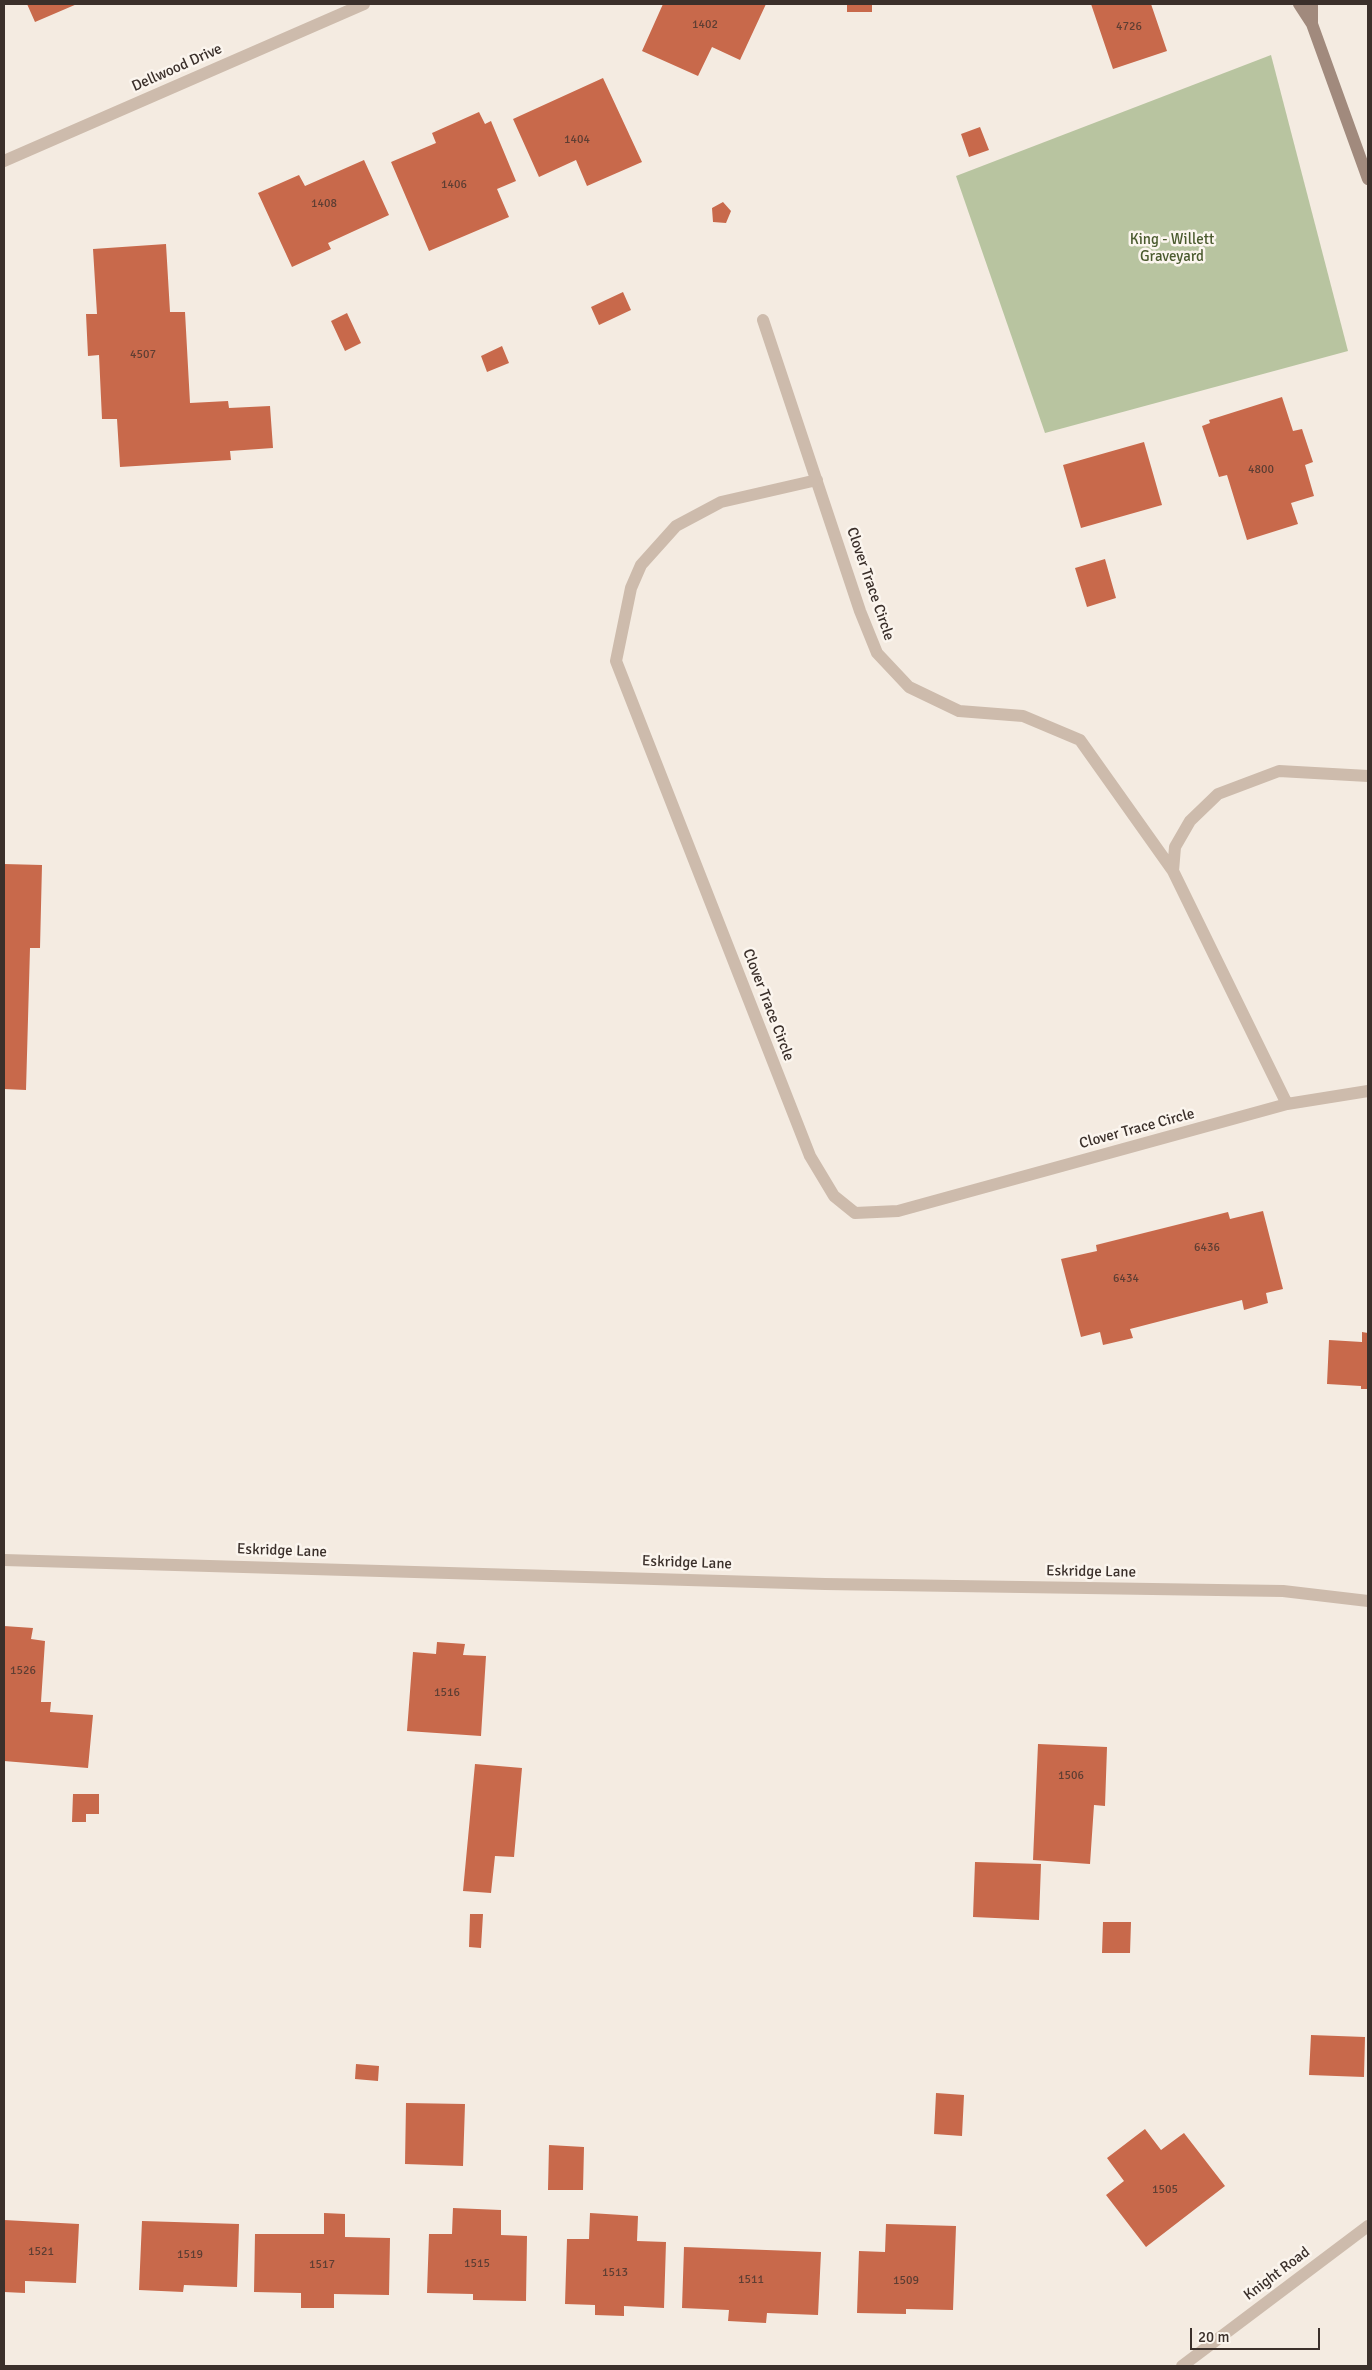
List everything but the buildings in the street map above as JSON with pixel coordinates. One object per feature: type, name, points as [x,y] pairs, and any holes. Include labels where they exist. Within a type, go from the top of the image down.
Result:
[{"type":"main road","points":[[1299,4],[1312,24],[1368,179]]},
{"type":"main road","points":[[1312,4],[1312,24]]},
{"type":"street","name":"Dellwood Drive","points":[[4,161],[364,4]]},
{"type":"street","name":"Clover Trace Circle","points":[[763,320],[860,611],[877,652],[909,687],[959,711],[1024,716],[1080,740],[1173,871],[1288,1104]]},
{"type":"street","name":"Clover Trace Circle","points":[[817,480],[721,502],[676,526],[641,565],[631,588],[616,660],[810,1156],[834,1196],[856,1213],[898,1212],[1288,1104],[1368,1091]]},
{"type":"street","points":[[1173,871],[1175,847],[1190,820],[1218,794],[1279,771],[1368,776]]},
{"type":"street","name":"Eskridge Lane","points":[[4,1560],[834,1584],[1283,1591],[1368,1602]]},
{"type":"street","name":"Knight Road","points":[[1182,2366],[1368,2226]]},
{"type":"green space","name":"King - Willett Graveyard","points":[[1271,55],[1348,351],[1045,433],[956,176]]}]
